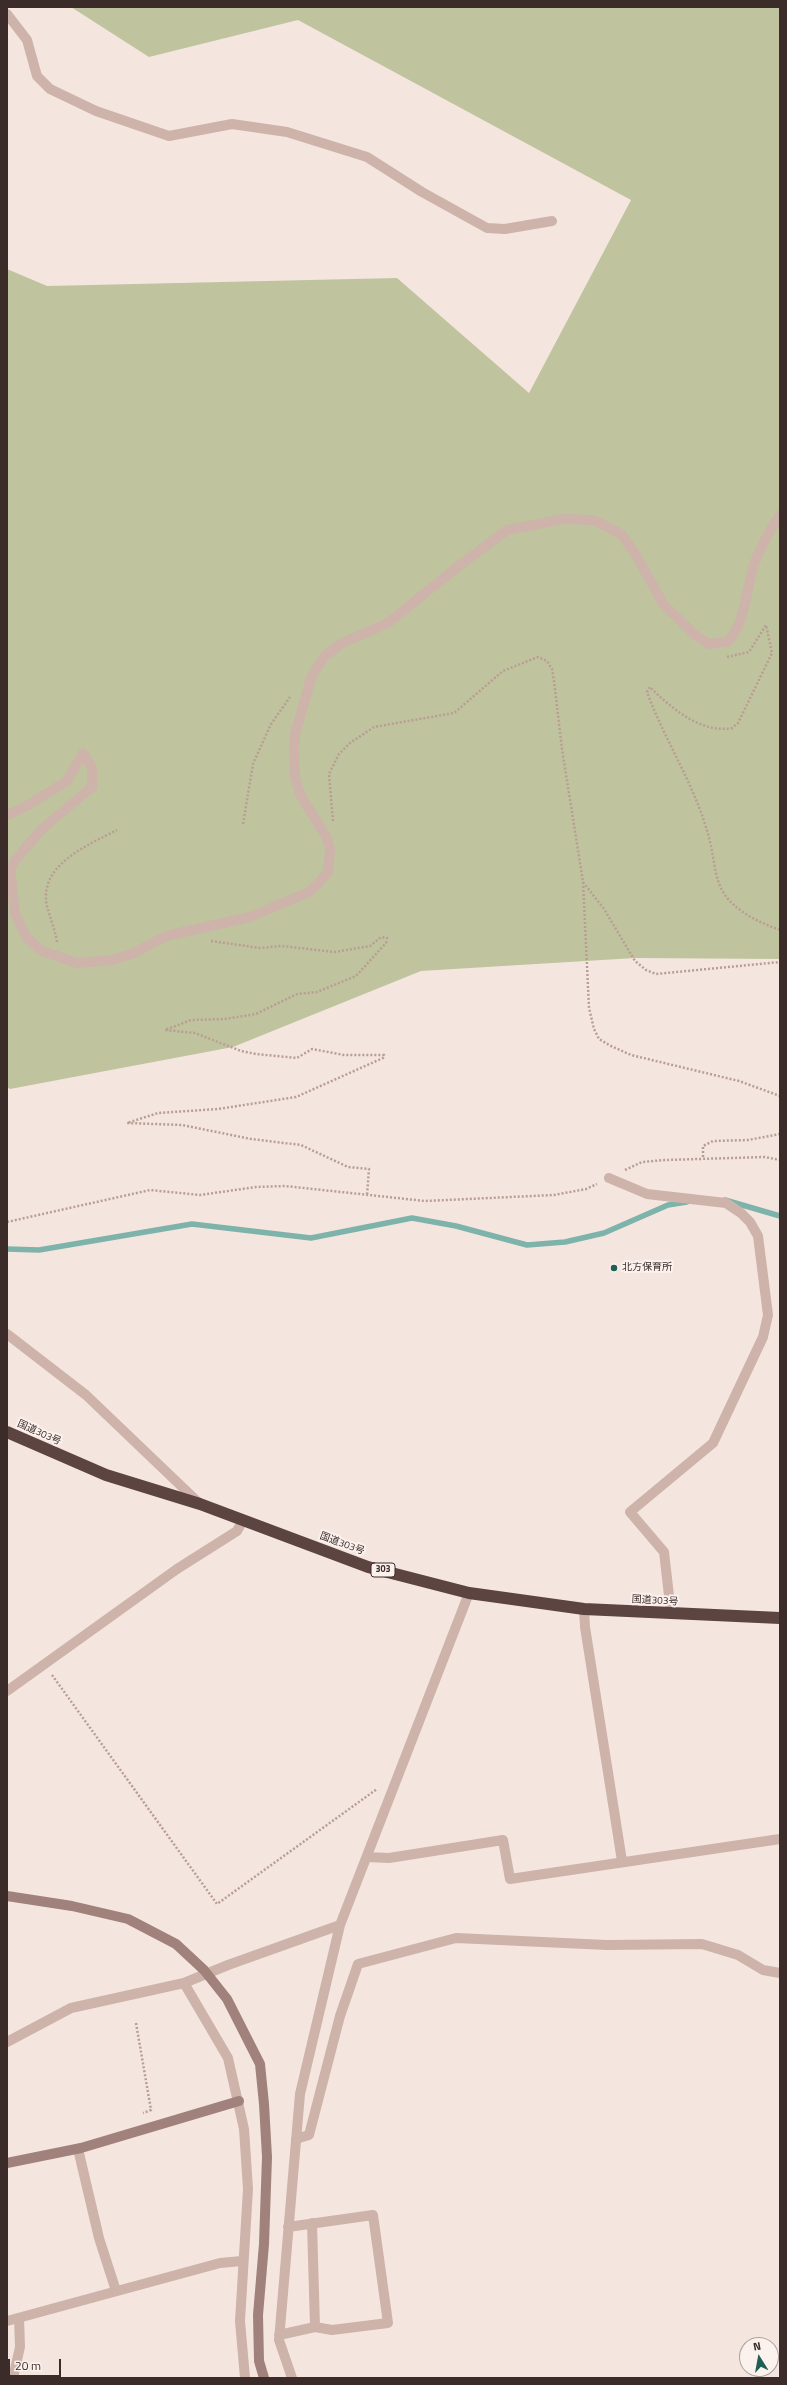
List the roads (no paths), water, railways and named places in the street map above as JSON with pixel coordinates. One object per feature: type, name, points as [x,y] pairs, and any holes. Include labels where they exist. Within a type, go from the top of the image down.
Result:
[{"type":"highway","name":"国道303号","points":[[7,1432],[106,1475],[200,1504],[368,1566],[470,1593],[584,1609],[780,1618]]},
{"type":"street","points":[[7,14],[27,40],[37,76],[50,89],[96,111],[169,136],[232,124],[287,132],[367,157],[422,192],[487,228],[505,229],[552,221]]},
{"type":"street","points":[[7,815],[25,807],[67,781],[83,754],[92,768],[92,787],[42,829],[16,859],[10,869],[16,913],[26,937],[42,951],[77,963],[112,960],[134,953],[166,936],[250,917],[309,892],[328,872],[330,849],[327,838],[301,796],[295,778],[294,749],[296,734],[312,675],[325,656],[342,642],[388,624],[456,568],[507,530],[563,518],[594,520],[621,534],[634,552],[664,604],[695,635],[709,644],[727,642],[738,629],[756,561],[768,533],[780,516]]},
{"type":"street","points":[[609,1178],[647,1194],[726,1203],[750,1222],[758,1236],[768,1315],[763,1337],[713,1443],[630,1512],[664,1552],[671,1613]]},
{"type":"street","points":[[7,1334],[86,1395],[200,1504]]},
{"type":"street","points":[[7,1691],[177,1569],[237,1531],[243,1520]]},
{"type":"street","points":[[292,2378],[279,2340],[279,2334],[300,2094],[340,1926],[470,1593]]},
{"type":"street","points":[[584,1609],[585,1627],[622,1861]]},
{"type":"street","points":[[367,1857],[389,1858],[503,1840],[510,1879],[622,1861],[780,1839]]},
{"type":"street","points":[[7,1896],[72,1906],[128,1919],[176,1944],[204,1970],[227,1999],[260,2064],[264,2104],[267,2157],[264,2244],[258,2315],[259,2361],[264,2378]]},
{"type":"street","points":[[7,2042],[71,2008],[188,1982],[228,1965],[340,1926]]},
{"type":"street","points":[[296,2139],[309,2135],[330,2053],[358,1964],[456,1938],[607,1945],[702,1944],[738,1955],[763,1970],[780,1973]]},
{"type":"street","points":[[188,1982],[228,2058],[239,2101],[244,2129],[248,2190],[242,2261],[240,2321],[245,2378]]},
{"type":"street","points":[[7,2163],[78,2149],[239,2101]]},
{"type":"street","points":[[78,2149],[99,2238],[116,2291]]},
{"type":"street","points":[[279,2334],[315,2327],[332,2330],[388,2323],[373,2215],[288,2227]]},
{"type":"street","points":[[312,2223],[315,2327]]},
{"type":"street","points":[[7,2321],[220,2263],[242,2261]]},
{"type":"street","points":[[13,2378],[20,2347],[19,2318]]},
{"type":"waterway","points":[[725,1200],[780,1216]]},
{"type":"waterway","points":[[7,1249],[39,1250],[192,1224],[311,1238],[412,1218],[456,1226],[527,1245],[565,1242],[604,1233],[668,1205],[687,1202]]},
{"type":"place","name":"北方保育所","points":[[614,1268]]}]
